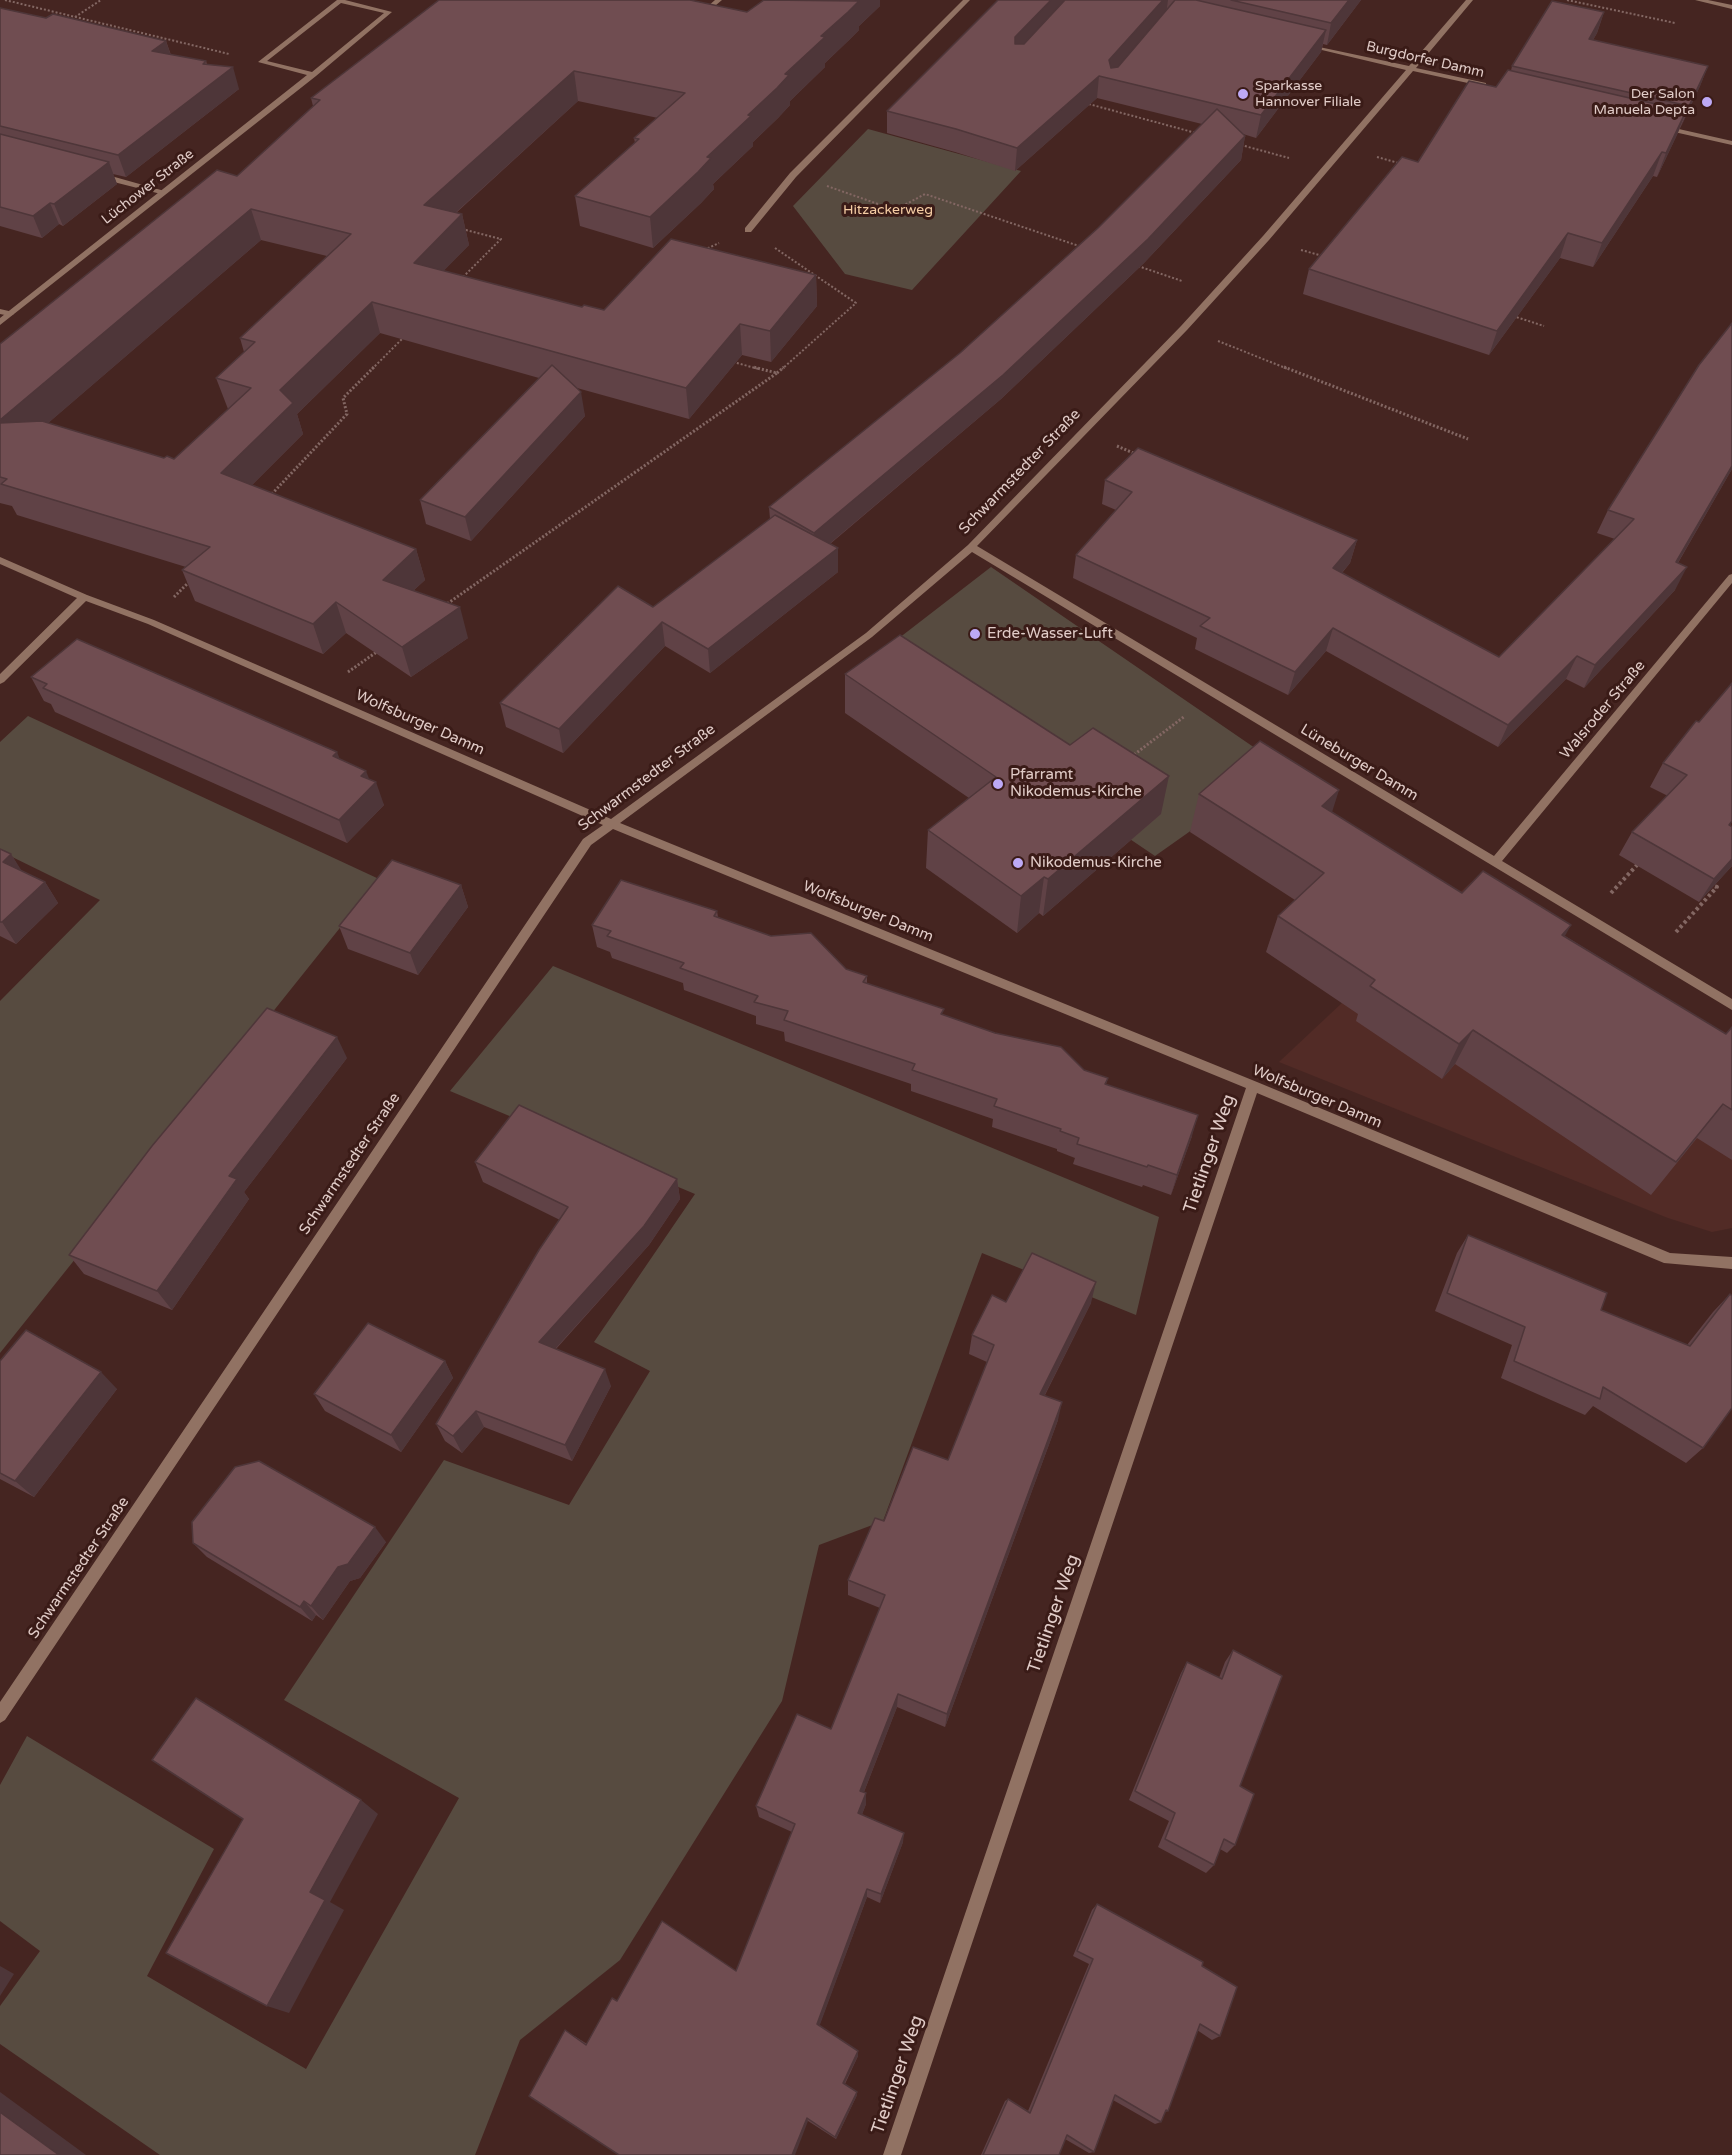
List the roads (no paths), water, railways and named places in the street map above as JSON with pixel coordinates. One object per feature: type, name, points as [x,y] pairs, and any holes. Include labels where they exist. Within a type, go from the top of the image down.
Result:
[{"type":"street","name":"Lüchower Straße","points":[[0,322],[313,74],[389,12],[340,0],[262,62],[313,74]]},
{"type":"street","points":[[693,23],[719,0]]},
{"type":"street","points":[[748,230],[793,175],[967,0]]},
{"type":"street","name":"Schwarmstedter Straße","points":[[0,1715],[586,842],[869,634],[971,547],[1184,328],[1266,238],[1470,0]]},
{"type":"street","points":[[1698,0],[1732,7]]},
{"type":"street","name":"Burgdorfer Damm","points":[[1300,43],[1492,87]]},
{"type":"street","points":[[1652,125],[1732,143]]},
{"type":"street","points":[[90,173],[164,192]]},
{"type":"street","points":[[0,311],[10,314]]},
{"type":"street","name":"Lüneburger Damm","points":[[971,547],[1732,1005]]},
{"type":"street","name":"Wolfsburger Damm","points":[[0,560],[84,597],[151,622],[612,824],[1669,1259],[1732,1263]]},
{"type":"street","name":"Walsroder Straße","points":[[1496,861],[1732,577]]},
{"type":"street","points":[[0,680],[84,597]]},
{"type":"street","name":"Tietlinger Weg","points":[[892,2155],[1253,1086]]},
{"type":"place","name":"Sparkasse Hannover Filiale","points":[[1243,94]]},
{"type":"place","name":"Der Salon Manuela Depta","points":[[1707,102]]},
{"type":"place","name":"Erde-Wasser-Luft","points":[[975,634]]},
{"type":"place","name":"Pfarramt Nikodemus-Kirche","points":[[998,784]]},
{"type":"place","name":"Nikodemus-Kirche","points":[[1018,863]]},
{"type":"park label","name":"Hitzackerweg","points":[[888,210]]}]
